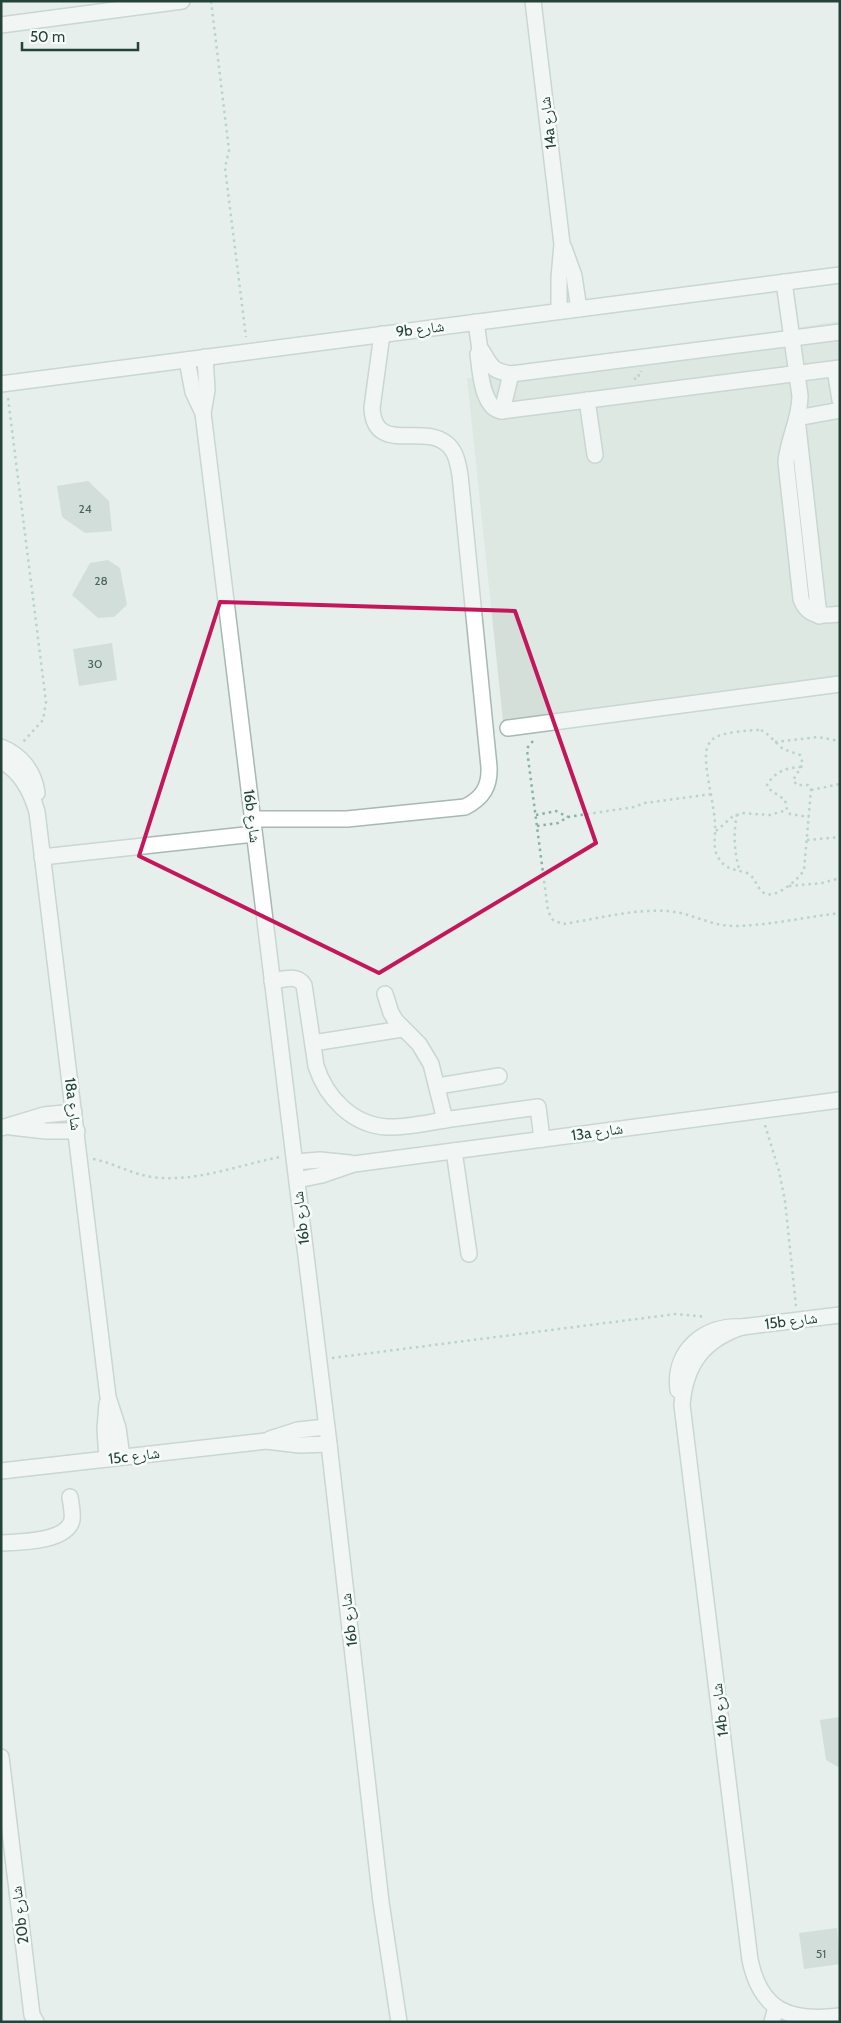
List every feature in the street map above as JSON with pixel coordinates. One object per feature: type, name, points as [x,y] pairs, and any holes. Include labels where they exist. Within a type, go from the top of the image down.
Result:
[{"type":"street","points":[[1,25],[182,1]]},
{"type":"street","name":"14a شارع","points":[[533,1],[562,244],[559,311]]},
{"type":"street","name":"14a شارع","points":[[562,244],[574,276],[579,309]]},
{"type":"street","name":"9b شارع","points":[[4,384],[840,275]]},
{"type":"street","points":[[784,282],[800,396],[797,418],[787,453],[789,491],[801,599],[807,610],[819,616],[840,614]]},
{"type":"street","points":[[476,322],[480,350],[478,354],[487,399],[494,409],[502,411],[838,368],[840,400]]},
{"type":"street","points":[[480,350],[484,352],[488,364],[495,370],[510,374],[840,332]]},
{"type":"street","points":[[42,857],[253,827],[465,806],[482,796],[490,777],[457,457],[447,443],[440,440],[414,435],[392,436],[383,433],[376,426],[372,408],[382,334]]},
{"type":"street","name":"16b شارع","points":[[205,358],[207,390],[203,413],[327,1426],[381,1902],[397,2022]]},
{"type":"street","name":"16b شارع","points":[[187,360],[193,392],[203,413]]},
{"type":"street","points":[[502,411],[510,374]]},
{"type":"street","points":[[588,400],[595,455]]},
{"type":"street","points":[[797,418],[840,410]]},
{"type":"street","points":[[508,728],[840,684]]},
{"type":"street","name":"18a شارع","points":[[6,756],[26,784],[37,812],[108,1398],[105,1429],[115,1458]]},
{"type":"street","points":[[272,981],[294,978],[302,981],[316,1066],[326,1088],[350,1114],[369,1123],[386,1127],[538,1107],[542,1139]]},
{"type":"street","points":[[385,994],[391,1013],[402,1029],[419,1044],[426,1054],[438,1086],[445,1120]]},
{"type":"street","points":[[313,1043],[402,1029]]},
{"type":"street","points":[[438,1086],[498,1076]]},
{"type":"street","name":"13a شارع","points":[[297,1180],[322,1175],[354,1164],[840,1100]]},
{"type":"street","points":[[5,1127],[44,1115],[74,1112]]},
{"type":"street","points":[[5,1127],[77,1132]]},
{"type":"street","points":[[454,1151],[469,1254]]},
{"type":"street","name":"13a شارع","points":[[294,1158],[354,1164]]},
{"type":"street","name":"15b شارع","points":[[693,1352],[705,1348],[722,1335],[742,1327],[840,1315]]},
{"type":"street","name":"14b شارع","points":[[693,1352],[682,1359],[677,1382],[682,1405],[750,1960],[758,1986],[776,2007]]},
{"type":"street","name":"15c شارع","points":[[1,1471],[266,1441],[298,1430],[327,1426]]},
{"type":"street","name":"15c شارع","points":[[266,1441],[300,1445],[329,1444]]},
{"type":"street","points":[[1,1543],[29,1541],[63,1534],[70,1526],[72,1519],[70,1497]]},
{"type":"street","name":"20b شارع","points":[[1,1757],[33,2019]]},
{"type":"street","points":[[772,2022],[776,2007],[803,2018],[840,2016]]},
{"type":"path","points":[[211,1],[229,150],[225,168],[248,351]]},
{"type":"path","points":[[637,394],[635,376],[641,375],[639,357]]},
{"type":"path","points":[[4,384],[46,702],[45,714],[40,726],[6,756]]},
{"type":"path","points":[[761,730],[775,742],[783,748],[800,755],[803,760],[793,780],[797,785],[809,786],[811,790],[804,870],[798,878],[775,894],[767,894],[751,875],[729,868],[718,858],[714,845],[716,831],[706,754],[707,748],[713,739],[723,734],[761,730]]},
{"type":"path","points":[[775,742],[818,737],[840,741]]},
{"type":"path","points":[[536,739],[527,750],[536,826],[548,911],[553,920],[558,923],[563,924],[645,912],[666,911],[687,914],[716,925],[738,926],[840,913]]},
{"type":"path","points":[[801,767],[784,770],[768,782],[769,789],[786,800],[787,810],[792,814],[809,817]]},
{"type":"path","points":[[811,790],[840,784]]},
{"type":"path","points":[[536,826],[558,823],[568,817],[634,807],[644,803],[712,794]]},
{"type":"path","points":[[716,831],[737,814],[747,812],[770,815],[787,810]]},
{"type":"path","points":[[535,815],[556,812],[568,817]]},
{"type":"path","points":[[737,814],[734,837],[736,860],[740,872]]},
{"type":"path","points":[[807,840],[840,837]]},
{"type":"path","points":[[787,886],[822,883],[840,878]]},
{"type":"path","points":[[764,1110],[766,1128],[779,1171],[785,1201],[798,1320]]},
{"type":"path","points":[[79,1158],[97,1160],[134,1174],[174,1178],[294,1158]]},
{"type":"path","points":[[318,1359],[676,1314],[714,1318]]},
{"type":"highlighted area","points":[[220,602],[515,611],[596,843],[379,973],[139,856]]},
{"type":"shaded area","points":[[840,321],[840,681],[503,721],[467,378]]},
{"type":"building","points":[[88,481],[109,501],[112,531],[85,533],[62,517],[57,486]]},
{"type":"building","points":[[108,560],[120,568],[127,605],[114,617],[98,618],[72,595],[90,563]]},
{"type":"building","points":[[112,643],[117,680],[79,686],[73,649]]},
{"type":"building","points":[[840,1717],[840,1768],[826,1760],[820,1720]]},
{"type":"building","points":[[837,1928],[840,1964],[804,1969],[799,1933]]}]
